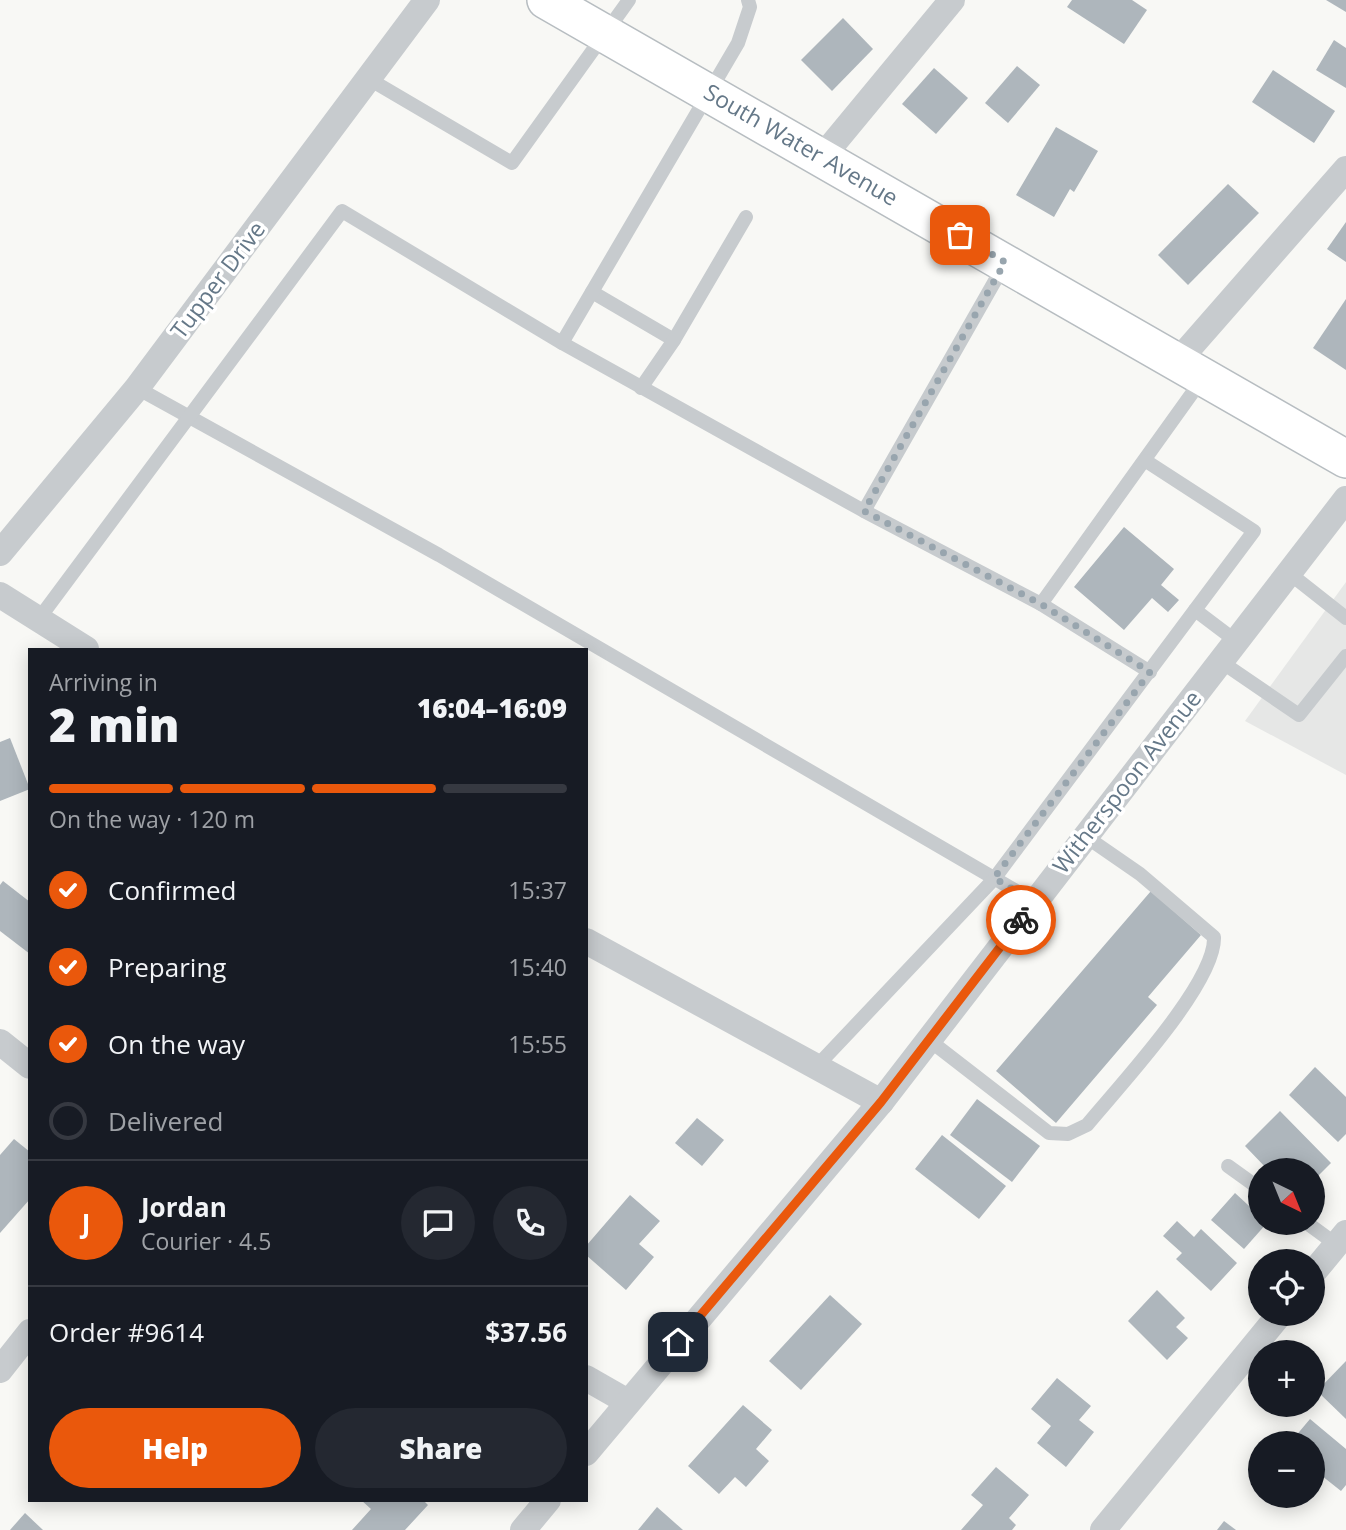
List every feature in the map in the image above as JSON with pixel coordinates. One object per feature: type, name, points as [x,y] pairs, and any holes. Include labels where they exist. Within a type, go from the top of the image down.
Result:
[{"type":"main road","name":"South Water Avenue","points":[[546,0],[823,156],[1346,458]]},
{"type":"street","name":"Tupper Drive","points":[[0,553],[137,388],[427,0]]},
{"type":"street","points":[[823,156],[952,0]]},
{"type":"street","points":[[1190,369],[1346,169]]},
{"type":"street","name":"Witherspoon Avenue","points":[[588,1450],[881,1102],[1346,499]]},
{"type":"street","points":[[0,594],[84,648]]},
{"type":"street","points":[[588,942],[881,1102]]},
{"type":"street","points":[[0,1042],[28,1064]]},
{"type":"street","points":[[1325,1258],[1341,1239]]},
{"type":"street","points":[[1103,1530],[1270,1326]]},
{"type":"street","points":[[0,1370],[28,1335]]},
{"type":"street","points":[[588,1379],[628,1402]]},
{"type":"street","points":[[523,1530],[546,1502]]},
{"type":"lane","points":[[369,79],[512,163],[629,0]]},
{"type":"lane","points":[[562,343],[737,43],[750,7],[748,0]]},
{"type":"lane","points":[[38,620],[342,211],[562,343],[864,511],[1041,604],[1150,672]]},
{"type":"lane","points":[[641,388],[674,340],[746,217]]},
{"type":"lane","points":[[864,511],[1005,262]]},
{"type":"lane","points":[[592,292],[674,340]]},
{"type":"lane","points":[[1041,604],[1146,461],[1190,369]]},
{"type":"lane","points":[[137,388],[439,555],[1035,902]]},
{"type":"lane","points":[[816,1067],[994,878],[1254,531],[1146,461]]},
{"type":"lane","points":[[1289,573],[1346,618]]},
{"type":"lane","points":[[1195,610],[1228,651],[1299,715],[1346,656]]},
{"type":"lane","points":[[929,1040],[1049,1133],[1068,1134],[1087,1125],[1192,996],[1215,949],[1214,937],[1140,874],[1086,836]]},
{"type":"lane","points":[[1228,1166],[1248,1180]]},
{"type":"lane","points":[[1325,1231],[1341,1239]]},
{"type":"shaded area","points":[[1346,582],[1346,775],[1245,721]]},
{"type":"building","points":[[1072,0],[1132,0],[1147,10],[1124,44],[1067,7]]},
{"type":"building","points":[[1326,0],[1346,0],[1346,12]]},
{"type":"building","points":[[843,18],[873,49],[832,91],[801,60]]},
{"type":"building","points":[[1334,40],[1346,48],[1346,88],[1316,70]]},
{"type":"building","points":[[1017,66],[1040,85],[1008,123],[985,103]]},
{"type":"building","points":[[934,68],[968,98],[936,134],[902,104]]},
{"type":"building","points":[[1273,70],[1335,111],[1314,143],[1252,102]]},
{"type":"building","points":[[1056,127],[1098,151],[1074,192],[1070,189],[1054,217],[1016,195]]},
{"type":"building","points":[[1228,184],[1259,213],[1188,285],[1158,255]]},
{"type":"building","points":[[1346,222],[1346,262],[1327,249]]},
{"type":"building","points":[[1346,299],[1346,370],[1313,348]]},
{"type":"building","points":[[1124,527],[1174,569],[1161,585],[1179,600],[1168,612],[1152,598],[1124,630],[1074,587]]},
{"type":"building","points":[[10,738],[28,790],[0,801],[0,742]]},
{"type":"building","points":[[3,881],[28,900],[28,952],[0,931],[0,885]]},
{"type":"building","points":[[1151,891],[1201,935],[1148,997],[1157,1005],[1056,1123],[996,1071]]},
{"type":"building","points":[[1315,1067],[1346,1097],[1346,1134],[1338,1142],[1289,1095]]},
{"type":"building","points":[[977,1099],[1040,1146],[1012,1182],[950,1135]]},
{"type":"building","points":[[1280,1111],[1331,1163],[1325,1169],[1325,1158],[1257,1158],[1245,1146]]},
{"type":"building","points":[[697,1118],[724,1140],[702,1166],[675,1143]]},
{"type":"building","points":[[942,1135],[1006,1186],[979,1219],[915,1169]]},
{"type":"building","points":[[14,1139],[28,1150],[28,1201],[0,1233],[0,1155]]},
{"type":"building","points":[[1235,1193],[1248,1205],[1248,1236],[1256,1236],[1244,1249],[1211,1220]]},
{"type":"building","points":[[630,1195],[660,1221],[639,1244],[654,1257],[626,1290],[588,1257],[588,1244]]},
{"type":"building","points":[[1177,1221],[1194,1237],[1201,1229],[1237,1263],[1211,1291],[1176,1259],[1182,1253],[1163,1236]]},
{"type":"building","points":[[1157,1290],[1185,1318],[1176,1327],[1188,1338],[1167,1360],[1128,1321]]},
{"type":"building","points":[[830,1295],[862,1324],[801,1390],[769,1361]]},
{"type":"building","points":[[1346,1361],[1346,1419],[1325,1399],[1325,1383]]},
{"type":"building","points":[[1057,1378],[1091,1406],[1079,1420],[1094,1432],[1066,1467],[1037,1443],[1051,1426],[1031,1409]]},
{"type":"building","points":[[743,1405],[772,1430],[756,1449],[769,1461],[746,1487],[735,1477],[719,1494],[688,1466]]},
{"type":"building","points":[[1310,1419],[1324,1431],[1300,1431]]},
{"type":"building","points":[[1325,1432],[1346,1449],[1346,1485],[1341,1491],[1325,1478]]},
{"type":"building","points":[[996,1467],[1029,1495],[1009,1518],[1016,1525],[1012,1530],[961,1530],[983,1505],[971,1495]]},
{"type":"building","points":[[363,1502],[425,1502],[428,1505],[405,1530],[352,1530],[371,1509]]},
{"type":"building","points":[[657,1507],[683,1530],[638,1530]]},
{"type":"building","points":[[25,1513],[43,1530],[10,1530]]},
{"type":"building","points":[[1224,1521],[1236,1530],[1217,1530]]},
{"type":"way so far","points":[[960,235],[1005,262],[864,511],[1041,604],[1150,672],[994,878],[1035,902],[1021,920]]},
{"type":"route","points":[[678,1342],[881,1102],[1021,920]]}]
